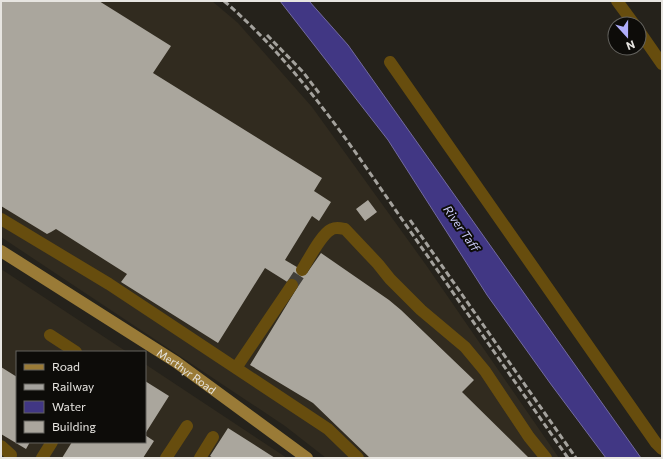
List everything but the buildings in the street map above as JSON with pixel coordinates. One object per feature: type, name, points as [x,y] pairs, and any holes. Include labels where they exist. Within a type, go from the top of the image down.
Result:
[{"type":"main road","name":"Merthyr Road","points":[[1,251],[176,362],[307,458]]},
{"type":"lane","points":[[617,1],[628,16]]},
{"type":"lane","points":[[647,43],[662,64]]},
{"type":"lane","points":[[390,62],[642,424],[662,449]]},
{"type":"lane","points":[[1,219],[109,284],[328,429],[358,458]]},
{"type":"lane","points":[[302,270],[325,234],[332,229],[345,229],[390,279],[421,310],[465,347],[486,371],[529,437],[546,458]]},
{"type":"lane","points":[[236,368],[292,285]]},
{"type":"lane","points":[[50,335],[74,351]]},
{"type":"lane","points":[[166,458],[186,426]]},
{"type":"lane","points":[[200,458],[213,437]]},
{"type":"lane","points":[[42,458],[51,443]]},
{"type":"lane","points":[[1,446],[10,457]]},
{"type":"shaded area","points":[[1,1],[212,1],[238,23],[312,107],[426,265],[559,458],[326,458],[285,426],[1,237]]},
{"type":"shaded area","points":[[1,269],[125,351],[16,351],[16,443],[146,443],[146,365],[287,458],[1,458]]},
{"type":"water","name":"River Taff","points":[[280,1],[309,1],[348,45],[641,458],[606,458],[487,295],[388,140]]},
{"type":"tunnel","points":[[292,285],[302,270]]},
{"type":"railway","points":[[224,1],[274,50],[319,104],[361,160],[568,458]]},
{"type":"railway","points":[[267,35],[303,72],[319,93]]},
{"type":"railway","points":[[410,220],[576,458]]}]
